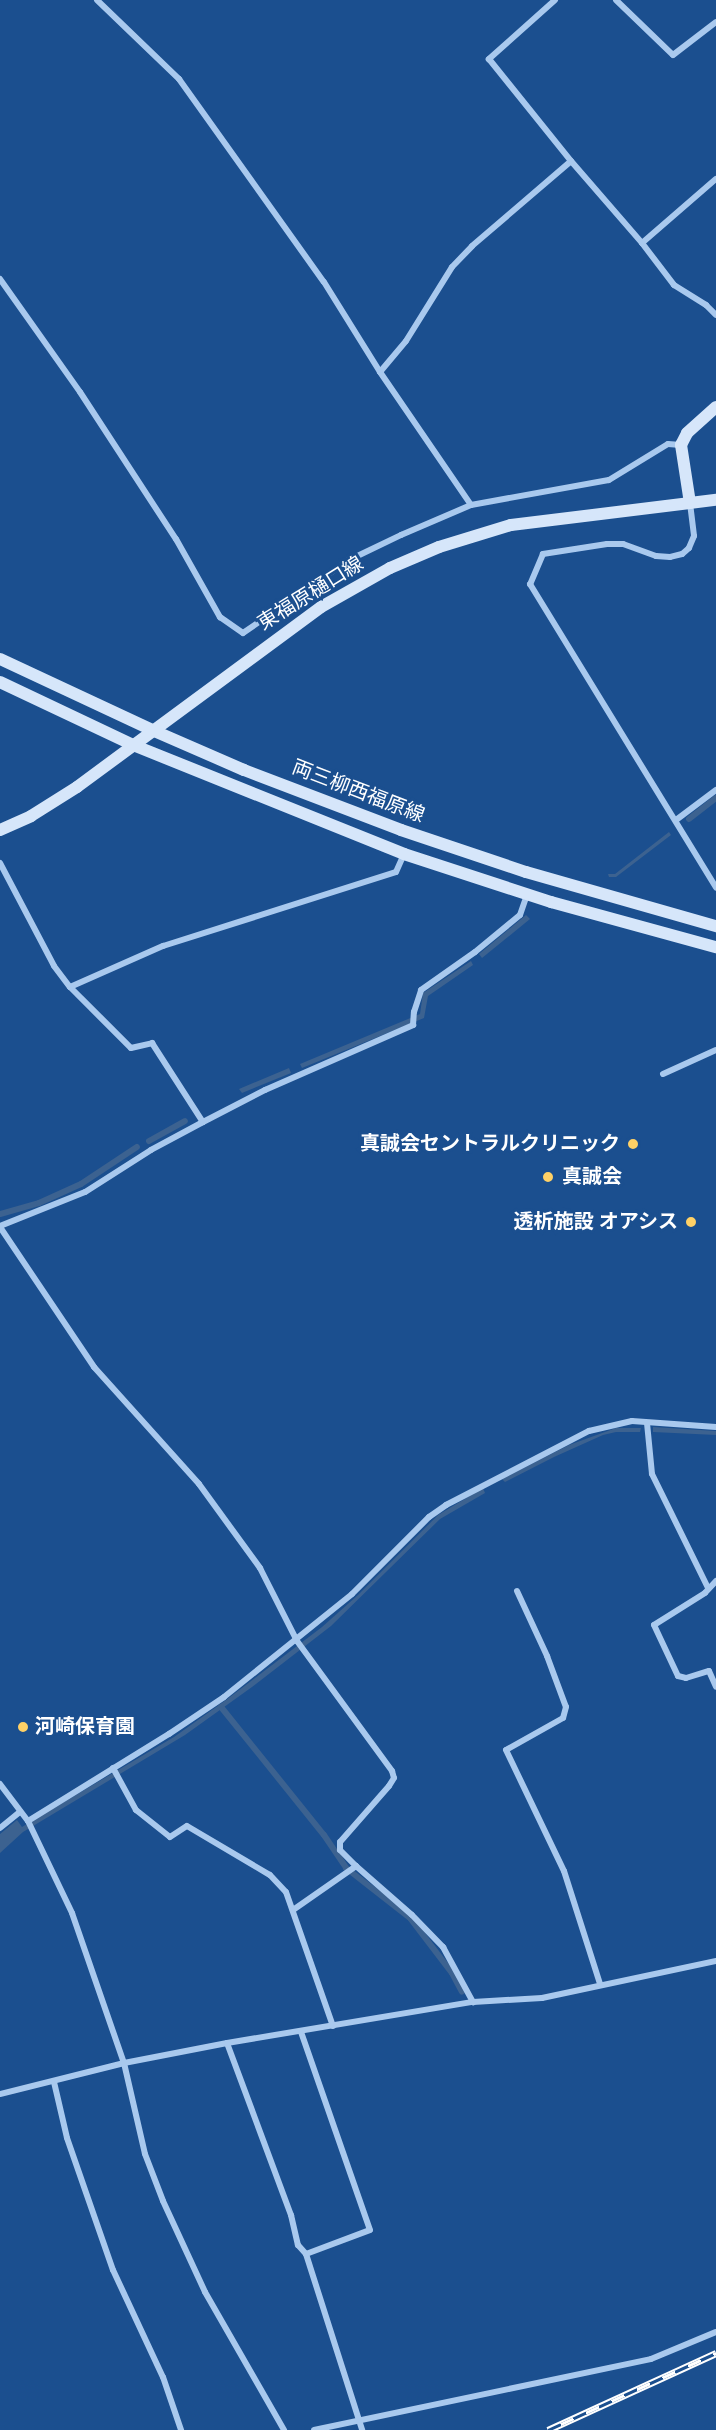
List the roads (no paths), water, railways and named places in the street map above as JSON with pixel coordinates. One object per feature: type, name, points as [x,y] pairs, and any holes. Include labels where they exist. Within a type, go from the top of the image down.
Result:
[{"type":"main road","points":[[690,502],[681,445],[687,433],[716,407]]},
{"type":"main road","name":"東福原樋口線","points":[[0,830],[31,816],[77,787],[321,607],[390,568],[439,547],[511,525],[716,500]]},
{"type":"main road","name":"両三柳西福原線","points":[[0,659],[152,730],[266,778],[449,847],[716,926]]},
{"type":"main road","name":"両三柳西福原線","points":[[0,682],[133,745],[404,854],[527,895],[716,947]]},
{"type":"street","points":[[97,0],[179,79],[324,282],[381,372],[471,505]]},
{"type":"street","points":[[555,0],[489,59],[571,161],[642,243],[674,285],[706,305],[716,315]]},
{"type":"street","points":[[616,0],[673,55],[716,22]]},
{"type":"street","points":[[381,372],[406,341],[452,267],[472,246],[571,161]]},
{"type":"street","points":[[642,243],[716,179]]},
{"type":"street","points":[[0,279],[75,383],[176,539],[220,617],[243,633],[349,560],[471,505],[609,480],[668,444],[681,445]]},
{"type":"street","points":[[690,502],[694,536],[689,548],[682,554],[669,557],[656,556],[623,544],[607,544],[543,554],[530,584],[716,887]]},
{"type":"street","points":[[676,820],[716,790]]},
{"type":"street","points":[[70,987],[163,945],[396,872],[404,854]]},
{"type":"street","points":[[0,863],[54,966],[70,987],[131,1048],[152,1043],[203,1122]]},
{"type":"street","points":[[473,2001],[443,1947],[412,1915],[340,1850],[340,1842],[389,1786],[394,1775],[297,1641],[260,1568],[200,1484],[94,1367],[0,1226],[85,1192],[152,1150],[265,1090],[413,1025],[420,990],[475,952],[520,915],[527,895]]},
{"type":"street","points":[[663,1074],[716,1050]]},
{"type":"street","points":[[28,1821],[224,1697],[297,1641],[352,1594],[429,1516],[447,1505],[526,1461],[590,1431],[632,1421],[716,1427]]},
{"type":"street","points":[[647,1423],[652,1474],[708,1588]]},
{"type":"street","points":[[716,1581],[705,1593],[654,1625],[678,1676],[686,1678],[709,1671],[716,1687]]},
{"type":"street","points":[[517,1591],[548,1656],[566,1707],[563,1718],[506,1750],[564,1871],[600,1984]]},
{"type":"street","points":[[113,1768],[135,1810],[170,1837],[187,1826],[270,1875],[286,1892],[333,2026]]},
{"type":"street","points":[[0,1784],[28,1821],[72,1913],[124,2063],[145,2154],[163,2201],[205,2292],[284,2430]]},
{"type":"street","points":[[0,1828],[20,1812]]},
{"type":"street","points":[[293,1910],[356,1866]]},
{"type":"street","points":[[0,2094],[124,2063],[227,2043],[473,2001],[542,1998],[716,1961]]},
{"type":"street","points":[[302,2032],[370,2230],[306,2254]]},
{"type":"street","points":[[227,2043],[291,2215],[298,2245],[306,2254],[362,2430]]},
{"type":"street","points":[[54,2082],[67,2138],[113,2270],[163,2377],[181,2430]]},
{"type":"street","points":[[314,2430],[651,2359],[716,2332]]},
{"type":"water","points":[[669,832],[671,835],[616,877],[609,877],[608,874],[615,874]]},
{"type":"water","points":[[526,915],[530,919],[482,958],[479,954]]},
{"type":"water","points":[[471,961],[473,965],[428,996],[424,1018],[302,1068],[300,1064],[420,1014],[423,993]]},
{"type":"water","points":[[289,1068],[291,1073],[242,1093],[239,1089]]},
{"type":"water","points":[[653,1427],[716,1431],[716,1435],[653,1432]]},
{"type":"water","points":[[616,1428],[641,1428],[640,1432],[616,1432],[603,1435],[505,1482],[502,1479],[569,1445]]},
{"type":"water","points":[[483,1488],[485,1493],[440,1519],[331,1626],[252,1687],[185,1735],[23,1832],[0,1853],[0,1834],[17,1820],[22,1827],[174,1737],[226,1700],[322,1627],[358,1595],[438,1515]]},
{"type":"waterway","points":[[689,819],[716,798]]},
{"type":"waterway","points":[[149,1141],[185,1121]]},
{"type":"waterway","points":[[0,1214],[39,1203],[81,1184],[137,1147]]},
{"type":"waterway","points":[[221,1707],[324,1835],[346,1868],[410,1918],[452,1973],[462,1992]]},
{"type":"railway","points":[[548,2430],[716,2353]]},
{"type":"place","name":"真誠会セントラルクリニック","points":[[633,1144]]},
{"type":"place","name":"真誠会","points":[[548,1177]]},
{"type":"place","name":"透析施設 オアシス","points":[[691,1222]]},
{"type":"place","name":"河崎保育園","points":[[23,1727]]}]
